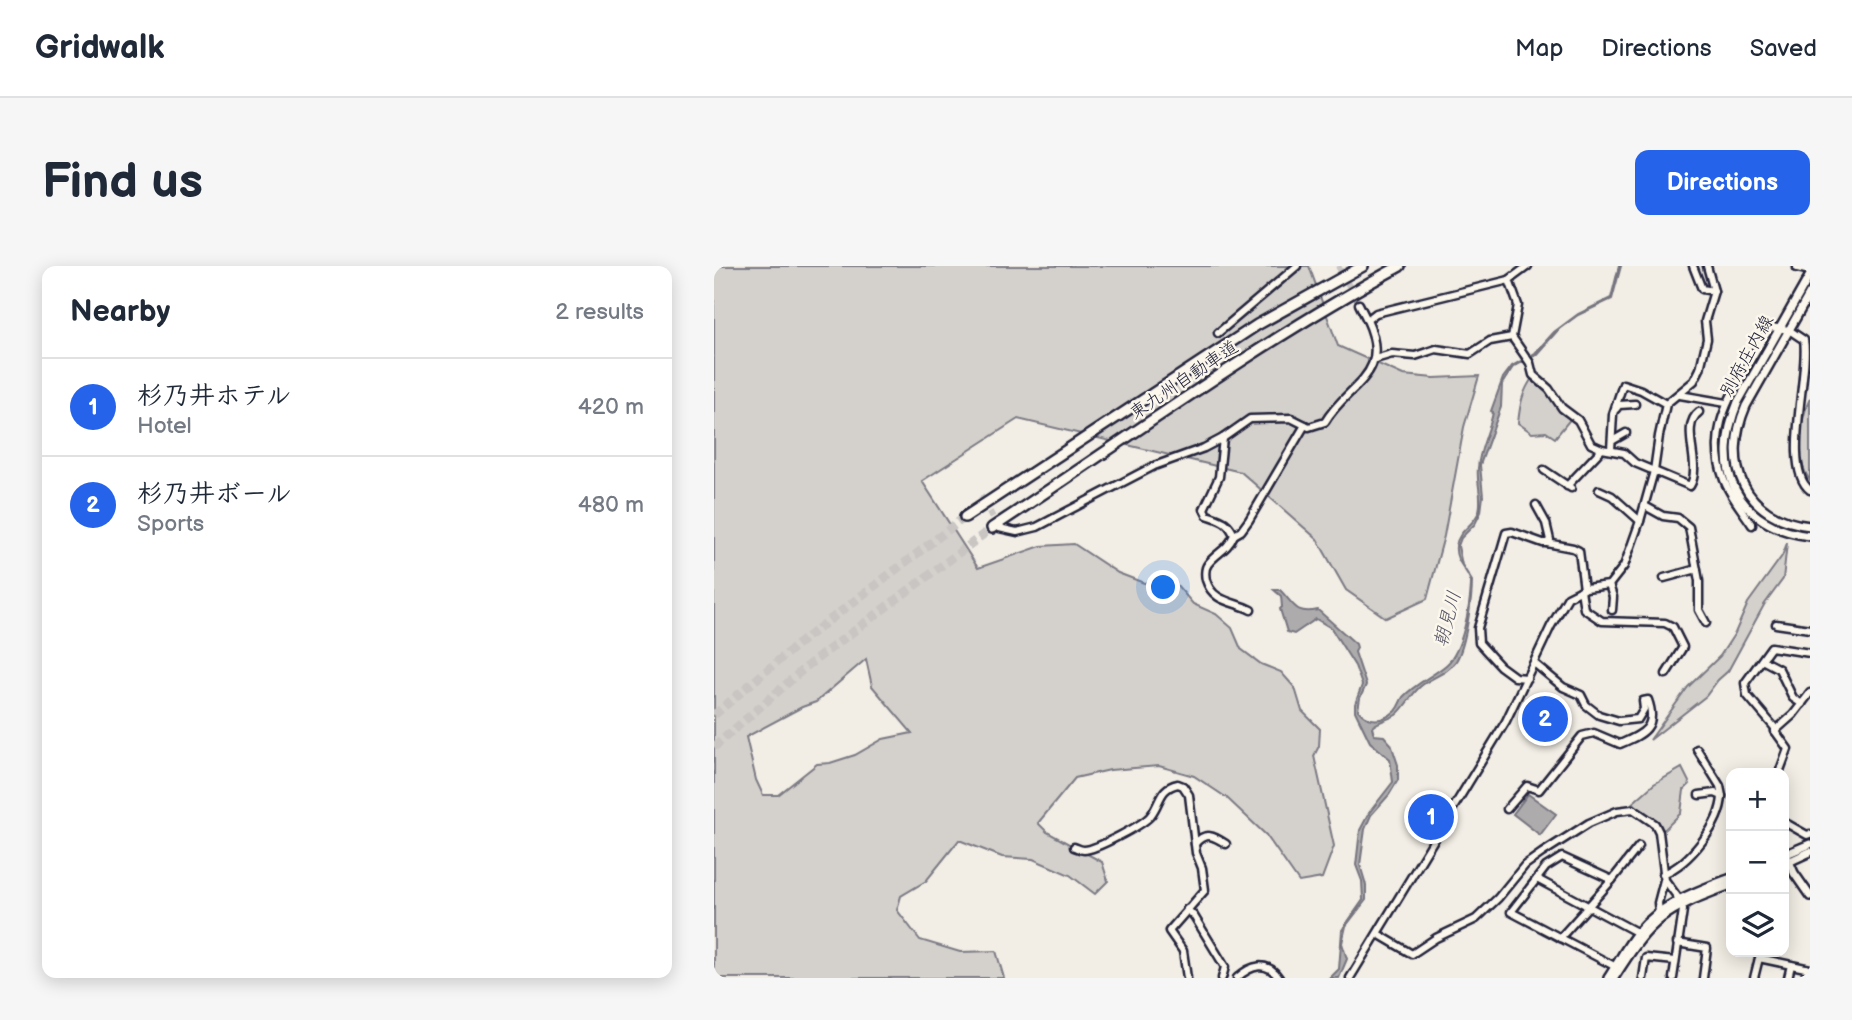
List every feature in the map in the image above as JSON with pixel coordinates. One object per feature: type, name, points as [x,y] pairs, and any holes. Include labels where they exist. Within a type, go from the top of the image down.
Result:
[{"type":"highway","name":"東九州自動車道","points":[[965,517],[1258,325],[1363,266]]},
{"type":"highway","name":"東九州自動車道","points":[[995,528],[1250,355],[1343,297],[1400,266]]},
{"type":"main road","name":"別府庄内線","points":[[1810,273],[1734,412],[1728,435],[1729,469],[1741,501],[1755,517],[1783,531],[1810,536]]},
{"type":"main road","name":"別府庄内線","points":[[1809,295],[1742,415],[1736,458],[1745,488],[1761,508],[1786,522],[1810,526]]},
{"type":"main road","points":[[1789,857],[1810,844]]},
{"type":"main road","points":[[1789,858],[1810,852]]},
{"type":"main road","points":[[1789,864],[1810,897]]},
{"type":"main road","points":[[1608,978],[1640,933],[1659,912],[1726,880]]},
{"type":"main road","points":[[1640,933],[1680,902],[1726,887]]},
{"type":"main road","points":[[1614,978],[1618,967]]},
{"type":"street","points":[[1218,333],[1297,266]]},
{"type":"street","points":[[1367,320],[1376,313],[1509,279],[1528,266]]},
{"type":"street","points":[[1693,266],[1702,289],[1714,291]]},
{"type":"street","points":[[1350,978],[1499,732],[1568,597],[1582,589],[1609,585],[1624,566],[1645,506],[1666,404],[1694,381],[1700,369],[1707,339],[1706,321],[1714,291],[1707,266]]},
{"type":"street","points":[[1797,266],[1810,273]]},
{"type":"street","points":[[1509,279],[1518,305],[1513,337],[1530,363],[1533,375],[1549,389],[1562,408],[1578,420],[1591,444],[1624,453],[1635,463],[1690,486],[1695,472],[1692,419],[1699,412]]},
{"type":"street","points":[[995,528],[1017,532],[1037,527],[1144,471],[1204,448],[1250,419],[1291,418],[1305,425],[1316,426],[1325,422],[1336,405],[1367,377],[1375,359],[1375,345],[1359,304]]},
{"type":"street","points":[[1746,516],[1725,483],[1720,468],[1718,432],[1726,403],[1759,343],[1771,327],[1789,330],[1804,340],[1807,354],[1797,432],[1800,474],[1804,485],[1810,490]]},
{"type":"street","points":[[1375,359],[1392,354],[1415,356],[1436,349],[1470,354],[1490,341],[1513,337]]},
{"type":"street","points":[[1611,450],[1613,414],[1623,384],[1641,390],[1666,404]]},
{"type":"street","points":[[1680,395],[1726,403]]},
{"type":"street","points":[[1613,414],[1619,405],[1635,404]]},
{"type":"street","points":[[1251,610],[1236,602],[1226,602],[1218,598],[1209,589],[1205,573],[1208,565],[1229,546],[1234,535],[1241,531],[1249,520],[1305,425]]},
{"type":"street","points":[[1612,441],[1626,433]]},
{"type":"street","points":[[1223,438],[1219,477],[1204,509],[1207,515],[1222,519],[1230,525],[1234,535]]},
{"type":"street","points":[[1544,470],[1569,487],[1602,449]]},
{"type":"street","points":[[1599,490],[1612,496],[1640,521]]},
{"type":"street","points":[[1536,505],[1546,523],[1550,540],[1547,544]]},
{"type":"street","points":[[1645,506],[1663,516],[1684,521],[1689,527],[1697,569],[1699,610],[1706,623]]},
{"type":"street","points":[[1527,678],[1515,677],[1500,666],[1479,643],[1478,628],[1506,533],[1512,532],[1579,551],[1584,609],[1602,621],[1665,623],[1673,627],[1683,648],[1666,674]]},
{"type":"street","points":[[1664,578],[1697,569]]},
{"type":"street","points":[[1609,585],[1612,590],[1612,610]]},
{"type":"street","points":[[1776,624],[1810,629]]},
{"type":"street","points":[[1780,768],[1786,746],[1775,728],[1747,695],[1745,683],[1771,647],[1810,653]]},
{"type":"street","points":[[1762,660],[1779,669],[1793,698],[1802,704]]},
{"type":"street","points":[[1507,809],[1527,786],[1539,790],[1582,736],[1594,733],[1620,744],[1642,734],[1650,726],[1652,718],[1650,704],[1646,699],[1638,719],[1619,721],[1599,715],[1586,705],[1581,695],[1563,687],[1534,663]]},
{"type":"street","points":[[1775,731],[1810,693]]},
{"type":"street","points":[[1664,877],[1694,853],[1718,813],[1722,796],[1720,786],[1697,749]]},
{"type":"street","points":[[1073,847],[1091,849],[1150,816],[1160,794],[1171,785],[1183,786],[1189,795],[1195,844],[1205,880],[1205,890],[1169,931],[1184,951],[1187,978]]},
{"type":"street","points":[[1699,795],[1715,793],[1722,796]]},
{"type":"street","points":[[1378,934],[1412,954],[1436,938],[1476,919],[1498,898],[1525,865],[1542,853],[1589,823],[1617,811],[1633,809],[1655,824],[1659,832],[1664,877],[1658,902],[1659,912]]},
{"type":"street","points":[[1789,825],[1807,835],[1810,834]]},
{"type":"street","points":[[1195,844],[1205,835],[1213,836],[1226,844]]},
{"type":"street","points":[[1560,938],[1639,846]]},
{"type":"street","points":[[1612,880],[1562,857],[1546,867],[1511,912],[1618,967]]},
{"type":"street","points":[[1664,877],[1683,910],[1673,978]]},
{"type":"street","points":[[1537,879],[1640,933]]},
{"type":"street","points":[[1187,909],[1226,967],[1222,978]]},
{"type":"street","points":[[1677,943],[1707,948],[1703,978]]},
{"type":"street","points":[[1643,978],[1646,958],[1675,961]]},
{"type":"street","points":[[1754,978],[1759,958],[1810,970]]},
{"type":"street","points":[[1788,978],[1791,965]]},
{"type":"street","points":[[1237,978],[1252,966],[1271,969],[1279,978]]},
{"type":"shaded area","points":[[714,266],[1309,266],[1338,346],[1403,375],[1434,378],[1479,376],[1464,427],[1444,536],[1427,599],[1386,618],[1346,590],[1317,539],[1241,472],[1018,419],[922,481],[978,568],[1041,546],[1074,544],[1118,573],[1144,583],[1171,578],[1193,604],[1216,614],[1232,628],[1241,649],[1261,664],[1281,672],[1295,688],[1302,711],[1320,729],[1319,746],[1314,756],[1334,846],[1322,878],[1299,882],[1266,835],[1227,798],[1194,776],[1159,766],[1110,770],[1075,778],[1038,823],[1047,832],[1102,862],[1108,881],[1095,894],[1070,875],[1033,859],[1002,857],[959,840],[926,881],[901,896],[897,910],[920,940],[960,952],[996,951],[1004,978],[714,978]],"holes":[[[866,659],[872,686],[912,733],[883,739],[855,755],[817,764],[778,795],[763,795],[756,780],[746,737],[816,702]]]},
{"type":"shaded area","points":[[1619,266],[1612,299],[1578,315],[1559,329],[1536,355],[1513,367],[1502,384],[1501,407],[1480,465],[1483,496],[1481,512],[1458,546],[1462,565],[1472,581],[1470,610],[1463,644],[1452,665],[1421,686],[1396,715],[1372,727],[1374,735],[1384,736],[1391,744],[1398,765],[1398,780],[1371,815],[1365,829],[1360,865],[1366,885],[1366,900],[1346,926],[1342,943],[1347,959],[1339,978],[1330,978],[1339,969],[1342,930],[1363,900],[1362,881],[1356,865],[1360,830],[1369,813],[1393,782],[1390,759],[1370,742],[1355,711],[1362,685],[1355,666],[1331,628],[1316,619],[1294,634],[1287,632],[1280,609],[1281,596],[1274,590],[1280,590],[1300,610],[1318,610],[1356,644],[1355,652],[1366,685],[1358,710],[1366,717],[1376,720],[1390,715],[1408,692],[1446,665],[1461,639],[1471,585],[1456,552],[1457,540],[1479,511],[1479,461],[1492,419],[1491,411],[1503,378],[1512,366],[1535,353],[1554,332],[1578,314],[1611,298]]},
{"type":"shaded area","points":[[1533,377],[1572,417],[1555,438],[1546,432],[1532,433],[1518,423],[1522,399]]},
{"type":"shaded area","points":[[1810,398],[1810,480],[1802,462],[1800,440]]},
{"type":"shaded area","points":[[1787,543],[1783,579],[1764,605],[1728,671],[1706,696],[1650,740],[1688,687],[1720,656],[1735,633],[1748,603],[1782,556]]},
{"type":"shaded area","points":[[1682,768],[1690,784],[1684,790],[1681,813],[1665,829],[1661,831],[1648,815],[1628,807],[1654,784]]},
{"type":"shaded area","points":[[1528,794],[1556,814],[1540,835],[1513,814]]},
{"type":"tunnel","points":[[1338,266],[1359,304]]},
{"type":"tunnel","points":[[981,496],[999,528]]},
{"type":"tunnel","points":[[714,715],[798,644],[965,517]]},
{"type":"tunnel","points":[[714,747],[807,666],[992,528]]},
{"type":"place","name":"杉乃井ボール","points":[[1545,719]]},
{"type":"place","name":"杉乃井ホテル","points":[[1431,817]]},
{"type":"water label","name":"朝見川","points":[[1448,619]]}]
